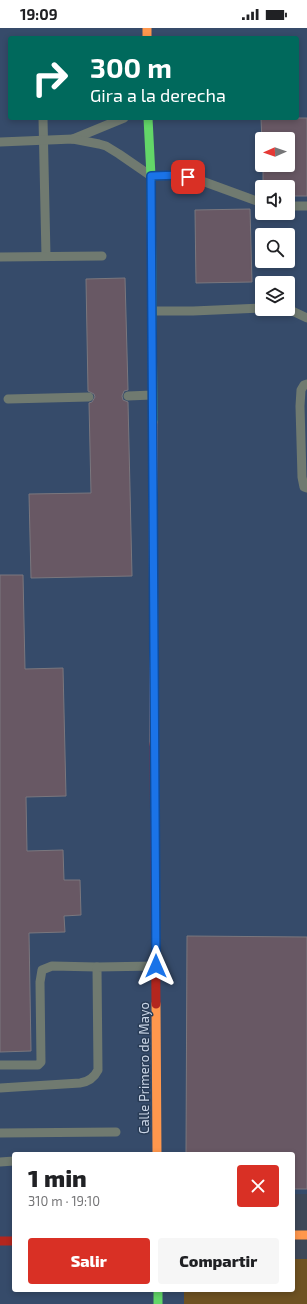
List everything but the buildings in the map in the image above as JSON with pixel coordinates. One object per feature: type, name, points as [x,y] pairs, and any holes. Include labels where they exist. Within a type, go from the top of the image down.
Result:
[{"type":"main road","name":"Calle Primero de Mayo","points":[[148,120],[151,176],[157,1152]]},
{"type":"main road","points":[[295,1235],[307,1235]]},
{"type":"main road","points":[[0,1242],[12,1241]]},
{"type":"main road","points":[[158,1292],[158,1304]]},
{"type":"lane","points":[[43,120],[46,256]]},
{"type":"lane","points":[[73,140],[119,120]]},
{"type":"lane","points":[[0,142],[73,140],[106,146],[151,176],[181,175],[192,177],[255,200]]},
{"type":"lane","points":[[295,206],[307,206]]},
{"type":"lane","points":[[0,256],[102,256]]},
{"type":"lane","points":[[152,311],[255,308]]},
{"type":"lane","points":[[295,312],[307,318]]},
{"type":"lane","points":[[307,384],[304,385],[301,390],[300,406],[302,477],[303,486],[307,488]]},
{"type":"lane","points":[[128,396],[152,395]]},
{"type":"lane","points":[[8,400],[89,397]]},
{"type":"lane","points":[[0,1065],[38,1065],[41,1062],[40,982],[42,970],[52,966],[156,966]]},
{"type":"lane","points":[[0,1088],[80,1083],[87,1082],[95,1075],[98,1066],[97,967]]},
{"type":"lane","points":[[0,1133],[116,1132]]},
{"type":"lane","points":[[0,1162],[12,1161]]},
{"type":"shaded area","points":[[0,28],[307,28],[307,1194],[295,1194],[295,1152],[12,1152],[12,1292],[184,1292],[184,1304],[0,1304]]},
{"type":"shaded area","points":[[295,1259],[307,1259],[307,1304],[184,1304],[184,1292],[295,1292]]},
{"type":"traffic: fast","points":[[148,120],[151,176],[153,422]]},
{"type":"traffic: fast","points":[[158,1292],[158,1304]]},
{"type":"traffic: slow","points":[[147,28],[147,36]]},
{"type":"traffic: slow","points":[[153,422],[154,744]]},
{"type":"traffic: slow","points":[[156,1004],[157,1152]]},
{"type":"traffic: slow","points":[[295,1235],[307,1235]]},
{"type":"traffic: jam","points":[[154,744],[156,1004]]},
{"type":"traffic: jam","points":[[0,1241],[12,1241]]},
{"type":"route","points":[[156,966],[151,176],[181,175],[188,177]]}]
